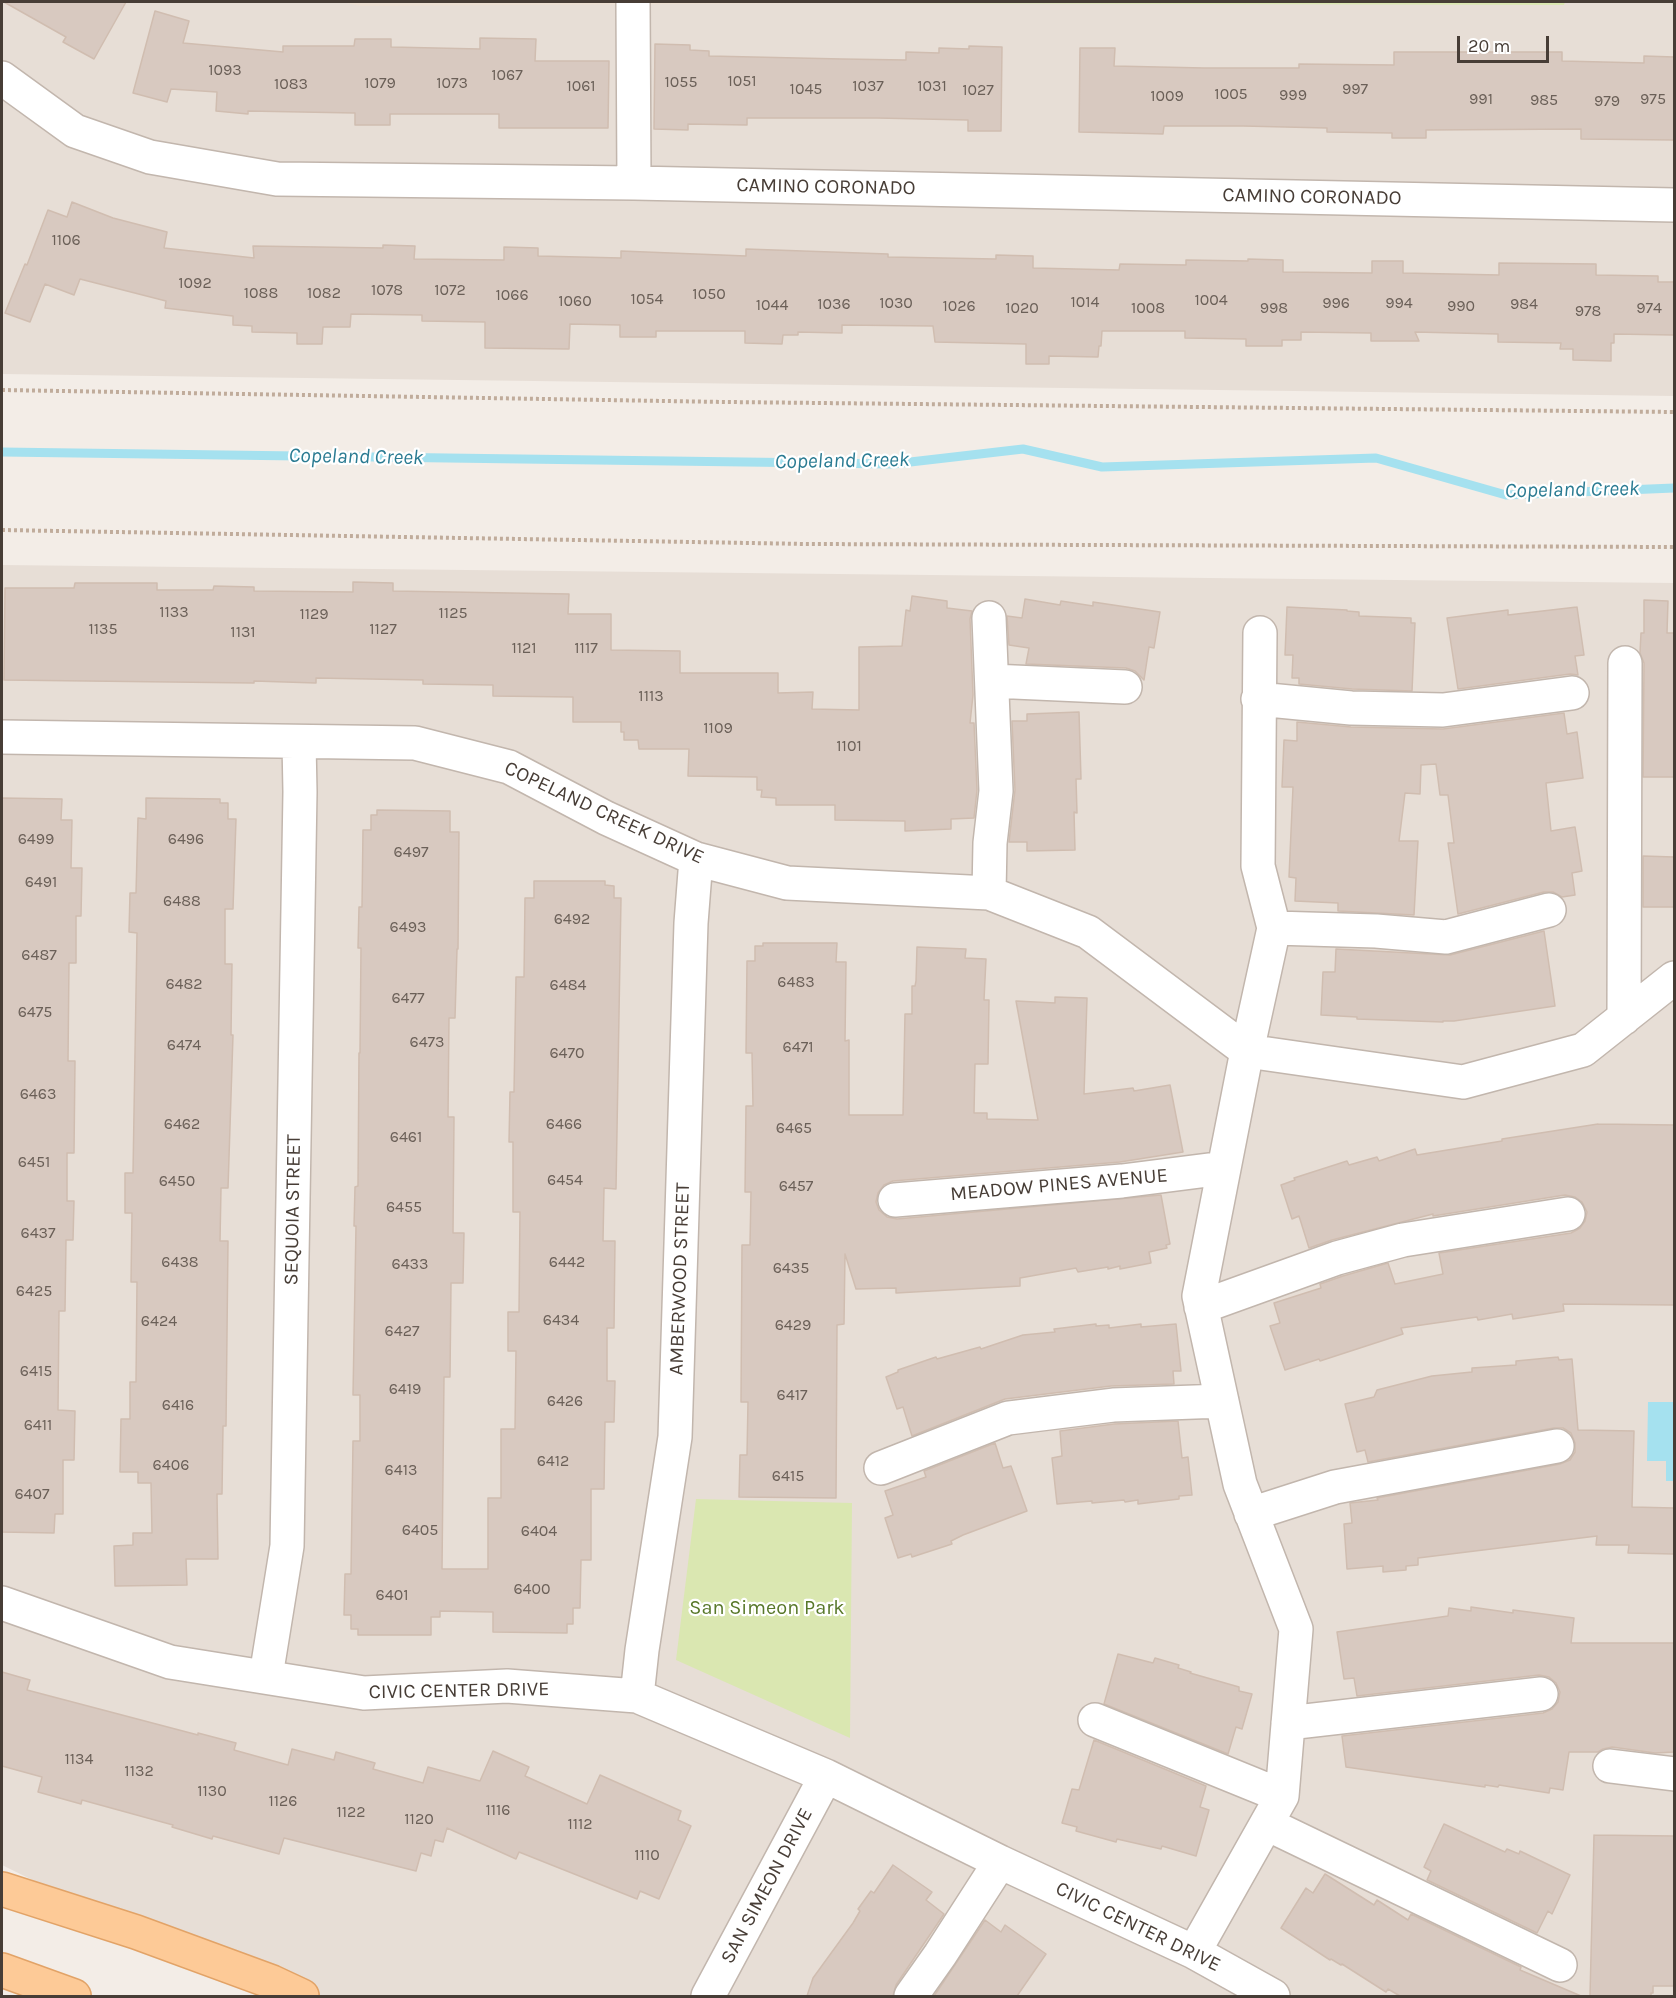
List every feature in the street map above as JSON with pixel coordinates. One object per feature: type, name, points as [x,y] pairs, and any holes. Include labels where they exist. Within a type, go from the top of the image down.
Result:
[{"type":"main road","points":[[2,1888],[136,1932],[272,1982],[302,1996]]},
{"type":"main road","points":[[2,1970],[74,1996]]},
{"type":"street","points":[[633,2],[634,183]]},
{"type":"street","name":"CAMINO CORONADO","points":[[2,78],[75,131],[150,157],[277,180],[634,183],[1674,205]]},
{"type":"street","points":[[990,618],[996,791],[990,843],[990,893]]},
{"type":"street","points":[[1194,1952],[1282,1796],[1296,1629],[1240,1484],[1199,1296],[1247,1051],[1274,928],[1258,866],[1260,633]]},
{"type":"street","points":[[1624,1018],[1625,663]]},
{"type":"street","points":[[992,681],[1125,687]]},
{"type":"street","points":[[1258,699],[1351,708],[1443,710],[1572,693]]},
{"type":"street","name":"COPELAND CREEK DRIVE","points":[[2,737],[416,743],[508,767],[606,818],[696,859],[788,883],[990,893],[1088,932],[1247,1051],[1463,1082],[1583,1050],[1674,978]]},
{"type":"street","name":"SEQUOIA STREET","points":[[266,1676],[287,1546],[299,742]]},
{"type":"street","name":"AMBERWOOD STREET","points":[[637,1696],[675,1437],[691,923],[696,859]]},
{"type":"street","points":[[1274,928],[1376,931],[1446,937],[1549,910]]},
{"type":"street","name":"MEADOW PINES AVENUE","points":[[895,1200],[1122,1181],[1224,1168]]},
{"type":"street","points":[[1201,1307],[1337,1258],[1403,1240],[1568,1214]]},
{"type":"street","points":[[881,1468],[1008,1418],[1113,1405],[1222,1401]]},
{"type":"street","points":[[1251,1514],[1335,1487],[1557,1446]]},
{"type":"street","name":"CIVIC CENTER DRIVE","points":[[2,1603],[170,1662],[364,1693],[507,1686],[637,1696],[826,1776],[1000,1862],[1194,1952],[1273,1996]]},
{"type":"street","points":[[1288,1723],[1541,1694]]},
{"type":"street","points":[[1095,1720],[1282,1796]]},
{"type":"street","points":[[1610,1766],[1674,1774]]},
{"type":"street","name":"SAN SIMEON DRIVE","points":[[708,1996],[826,1776]]},
{"type":"street","points":[[1267,1824],[1560,1965]]},
{"type":"street","points":[[911,1996],[1000,1862]]},
{"type":"path","points":[[2,390],[714,402],[1674,412]]},
{"type":"path","points":[[2,530],[807,544],[1674,547]]},
{"type":"shaded area","points":[[2,2],[1674,2],[1674,396],[2,374]]},
{"type":"shaded area","points":[[342,2],[842,2],[842,3],[360,6]]},
{"type":"shaded area","points":[[2,565],[1674,583],[1674,1996],[268,1996],[2,1865]]},
{"type":"green space","points":[[842,2],[1565,2],[1564,5]]},
{"type":"green space","name":"San Simeon Park","points":[[696,1499],[852,1503],[850,1738],[676,1660]]},
{"type":"water","points":[[1648,1402],[1674,1402],[1674,1481],[1666,1481],[1666,1461],[1647,1461]]},
{"type":"building","points":[[4,2],[126,2],[94,59],[63,42],[66,37]]},
{"type":"building","points":[[155,11],[189,21],[183,43],[283,52],[283,46],[354,46],[355,39],[391,39],[391,47],[480,49],[480,38],[536,39],[535,61],[609,61],[608,128],[499,128],[499,114],[390,114],[390,125],[355,125],[355,113],[248,111],[248,114],[216,111],[217,92],[171,89],[167,102],[133,93]]},
{"type":"building","points":[[655,44],[690,45],[690,50],[709,51],[709,56],[906,60],[906,52],[939,53],[939,48],[969,49],[969,46],[1002,47],[1001,131],[968,131],[968,120],[877,118],[747,118],[747,125],[688,124],[688,130],[654,129]]},
{"type":"building","points":[[1080,48],[1115,48],[1114,66],[1204,68],[1299,68],[1299,64],[1394,65],[1394,52],[1562,52],[1562,61],[1644,63],[1644,56],[1674,57],[1674,140],[1581,139],[1581,129],[1426,130],[1426,138],[1392,138],[1392,133],[1327,132],[1327,128],[1243,126],[1164,126],[1163,134],[1079,132]]},
{"type":"building","points":[[72,202],[113,218],[167,232],[164,248],[254,258],[253,246],[383,248],[383,245],[415,246],[414,259],[504,260],[504,247],[538,248],[538,256],[621,258],[621,251],[746,256],[746,249],[888,254],[888,257],[996,259],[996,255],[1033,256],[1033,268],[1119,270],[1120,264],[1186,265],[1186,260],[1248,261],[1248,259],[1283,260],[1283,272],[1372,273],[1372,261],[1403,261],[1403,273],[1499,275],[1499,263],[1596,264],[1596,275],[1658,276],[1658,282],[1674,282],[1674,335],[1614,334],[1614,343],[1611,343],[1611,361],[1573,360],[1573,349],[1560,349],[1561,343],[1498,342],[1498,334],[1415,332],[1419,341],[1371,341],[1371,333],[1301,332],[1301,340],[1282,340],[1282,346],[1246,346],[1246,339],[1185,338],[1185,331],[1102,331],[1098,357],[1049,356],[1049,364],[1026,364],[1026,344],[935,342],[933,326],[842,325],[842,333],[798,332],[798,335],[783,335],[782,344],[745,343],[745,331],[656,331],[656,337],[620,337],[620,325],[570,324],[569,349],[485,348],[485,322],[422,321],[422,315],[351,314],[350,327],[323,327],[322,344],[297,344],[297,333],[252,332],[252,326],[233,325],[233,316],[165,308],[166,301],[80,279],[74,295],[45,284],[30,322],[5,313],[25,264],[27,265],[48,210],[67,217]]},
{"type":"building","points":[[353,582],[393,583],[393,591],[569,594],[568,614],[611,614],[611,650],[680,651],[680,673],[778,673],[778,693],[813,692],[812,709],[859,710],[859,647],[902,646],[906,610],[910,611],[912,596],[947,601],[947,608],[972,611],[970,619],[973,695],[970,723],[974,723],[977,790],[974,818],[951,819],[951,829],[905,831],[905,821],[835,820],[835,805],[776,805],[776,798],[761,797],[762,790],[757,790],[757,777],[688,776],[689,749],[639,749],[638,740],[624,740],[621,722],[573,722],[573,697],[493,696],[493,685],[423,684],[423,680],[316,678],[316,683],[4,680],[5,588],[74,588],[75,583],[157,583],[157,590],[213,590],[214,586],[254,587],[254,591],[353,592]]},
{"type":"building","points":[[1025,599],[1060,605],[1061,601],[1093,606],[1093,602],[1160,612],[1154,648],[1149,647],[1144,680],[1135,671],[1126,668],[1026,664],[1029,648],[1009,645],[1007,616],[1022,618]]},
{"type":"building","points":[[1644,600],[1668,601],[1667,633],[1674,633],[1674,777],[1643,777],[1644,663],[1640,653],[1641,633],[1644,633]]},
{"type":"building","points":[[1287,607],[1347,610],[1359,612],[1359,616],[1411,618],[1411,623],[1415,623],[1412,691],[1299,684],[1299,678],[1292,678],[1293,655],[1285,655]]},
{"type":"building","points":[[1577,607],[1584,655],[1575,656],[1578,675],[1570,674],[1458,689],[1447,618],[1508,610],[1508,615]]},
{"type":"building","points":[[1079,712],[1081,779],[1076,779],[1075,850],[1027,851],[1027,842],[1009,842],[1015,790],[1012,721],[1027,721],[1027,714]]},
{"type":"building","points":[[1564,713],[1567,734],[1577,732],[1583,778],[1546,783],[1551,831],[1575,827],[1582,871],[1572,873],[1575,895],[1562,897],[1553,892],[1544,892],[1458,914],[1448,843],[1454,843],[1448,795],[1440,795],[1436,764],[1421,765],[1420,794],[1405,793],[1399,841],[1418,841],[1414,915],[1338,911],[1338,903],[1295,901],[1296,878],[1289,877],[1293,787],[1282,787],[1284,740],[1297,741],[1297,722],[1351,727],[1443,729]]},
{"type":"building","points":[[2,798],[62,799],[61,820],[72,820],[71,868],[82,868],[81,916],[76,916],[76,963],[69,963],[68,1061],[75,1061],[74,1153],[67,1153],[67,1201],[74,1201],[73,1240],[66,1240],[65,1311],[59,1311],[58,1410],[75,1411],[74,1460],[63,1460],[63,1514],[55,1514],[54,1533],[2,1532]]},
{"type":"building","points":[[146,798],[220,799],[220,803],[228,803],[228,819],[236,819],[233,909],[225,909],[225,964],[232,964],[231,1035],[233,1035],[228,1188],[221,1188],[220,1241],[228,1241],[226,1426],[223,1426],[222,1494],[217,1494],[218,1559],[186,1559],[187,1585],[115,1586],[114,1546],[133,1545],[133,1533],[152,1533],[151,1483],[138,1483],[138,1472],[120,1472],[121,1419],[130,1419],[130,1382],[136,1382],[137,1282],[131,1282],[132,1213],[125,1213],[125,1173],[133,1173],[137,933],[129,932],[130,893],[136,893],[138,818],[146,819]]},
{"type":"building","points":[[377,810],[450,811],[450,832],[459,832],[458,949],[455,1018],[449,1018],[448,1117],[454,1117],[453,1233],[464,1233],[463,1283],[451,1283],[450,1377],[444,1377],[442,1569],[488,1569],[488,1498],[501,1498],[501,1429],[515,1429],[516,1351],[508,1351],[508,1312],[519,1312],[520,1212],[513,1212],[513,1142],[509,1142],[510,1092],[514,1092],[516,977],[524,977],[525,898],[534,898],[534,881],[605,881],[605,885],[614,886],[614,898],[621,898],[616,1189],[604,1188],[603,1241],[615,1241],[614,1328],[607,1328],[607,1381],[615,1381],[614,1422],[605,1422],[604,1489],[591,1489],[591,1560],[581,1560],[580,1608],[573,1608],[573,1624],[567,1624],[567,1633],[493,1632],[493,1612],[440,1611],[440,1617],[431,1617],[431,1635],[358,1635],[358,1629],[351,1629],[351,1615],[344,1615],[345,1574],[351,1574],[353,1441],[360,1441],[360,1395],[353,1395],[356,1226],[354,1226],[355,1187],[358,1186],[360,1053],[359,907],[362,907],[363,830],[371,830],[371,815],[377,815]]},
{"type":"building","points":[[1643,856],[1674,857],[1674,907],[1643,907]]},
{"type":"building","points":[[1544,931],[1555,1006],[1443,1022],[1357,1019],[1357,1017],[1321,1015],[1323,972],[1335,972],[1336,949],[1450,955]]},
{"type":"building","points":[[763,943],[837,943],[836,962],[846,962],[845,1041],[849,1040],[849,1115],[903,1115],[905,1014],[912,1014],[912,986],[915,986],[916,981],[917,947],[966,949],[965,958],[986,959],[984,1000],[989,1000],[988,1064],[975,1064],[974,1113],[987,1113],[987,1119],[1038,1120],[1016,1001],[1055,1003],[1055,997],[1087,998],[1084,1094],[1133,1088],[1134,1091],[1170,1085],[1183,1152],[1120,1162],[893,1181],[884,1185],[878,1193],[876,1202],[879,1210],[887,1217],[897,1219],[1161,1195],[1170,1244],[1166,1245],[1167,1248],[1149,1252],[1151,1263],[1120,1269],[1120,1266],[1078,1272],[1076,1268],[1020,1278],[1020,1286],[896,1293],[896,1288],[856,1289],[845,1254],[844,1324],[837,1325],[836,1498],[739,1497],[740,1455],[747,1455],[748,1402],[741,1402],[742,1245],[750,1245],[751,1192],[745,1192],[746,1106],[753,1106],[752,1053],[746,1053],[747,961],[755,961],[755,946],[763,946]]},
{"type":"building","points":[[1598,1124],[1674,1125],[1674,1305],[1563,1304],[1564,1311],[1513,1319],[1512,1314],[1401,1328],[1403,1334],[1285,1370],[1270,1326],[1280,1323],[1274,1303],[1321,1288],[1320,1284],[1388,1263],[1395,1284],[1443,1274],[1439,1253],[1571,1233],[1580,1228],[1587,1212],[1582,1202],[1575,1197],[1565,1195],[1433,1216],[1433,1214],[1309,1248],[1299,1216],[1292,1219],[1281,1185],[1295,1180],[1294,1178],[1347,1161],[1349,1165],[1377,1157],[1379,1161],[1415,1149],[1417,1155]]},
{"type":"building","points":[[1096,1324],[1096,1326],[1109,1325],[1109,1328],[1141,1324],[1141,1327],[1176,1324],[1181,1371],[1173,1371],[1174,1384],[1111,1386],[1005,1399],[912,1436],[903,1407],[897,1409],[886,1377],[898,1370],[936,1357],[937,1359],[980,1347],[981,1349],[1023,1335],[1055,1332],[1054,1329]]},
{"type":"building","points":[[1558,1357],[1559,1360],[1572,1359],[1578,1430],[1634,1431],[1632,1507],[1674,1508],[1674,1554],[1628,1553],[1629,1545],[1596,1545],[1597,1536],[1418,1558],[1418,1565],[1406,1566],[1406,1570],[1383,1572],[1383,1566],[1347,1569],[1344,1524],[1352,1523],[1350,1503],[1378,1500],[1377,1498],[1560,1464],[1570,1460],[1575,1452],[1575,1443],[1571,1433],[1563,1428],[1554,1428],[1368,1462],[1365,1450],[1357,1452],[1345,1404],[1374,1397],[1377,1390],[1432,1376],[1472,1372],[1472,1368],[1516,1365],[1516,1361]]},
{"type":"building","points":[[1178,1421],[1182,1458],[1188,1457],[1192,1495],[1179,1496],[1179,1499],[1138,1504],[1138,1500],[1125,1502],[1124,1500],[1057,1504],[1052,1458],[1062,1456],[1060,1431],[1114,1424]]},
{"type":"building","points":[[995,1443],[1003,1468],[1011,1466],[1027,1511],[963,1535],[951,1541],[952,1544],[912,1557],[911,1554],[898,1558],[885,1518],[893,1515],[885,1491],[926,1477],[924,1471]]},
{"type":"building","points":[[1471,1607],[1574,1618],[1571,1643],[1674,1643],[1674,1752],[1655,1753],[1612,1747],[1598,1752],[1569,1752],[1563,1790],[1550,1788],[1549,1793],[1499,1785],[1498,1787],[1485,1785],[1485,1787],[1346,1767],[1342,1736],[1543,1713],[1552,1709],[1558,1702],[1560,1692],[1556,1683],[1549,1677],[1539,1675],[1357,1696],[1354,1678],[1344,1679],[1337,1632],[1448,1616],[1449,1608],[1471,1611]]},
{"type":"building","points":[[1118,1654],[1153,1663],[1155,1658],[1179,1665],[1178,1668],[1190,1673],[1239,1687],[1239,1691],[1252,1694],[1242,1729],[1236,1727],[1228,1754],[1104,1704]]},
{"type":"building","points":[[2,1672],[30,1680],[27,1690],[236,1743],[234,1750],[288,1765],[292,1749],[334,1760],[336,1752],[375,1763],[373,1769],[423,1783],[428,1767],[480,1781],[493,1751],[529,1767],[525,1776],[587,1804],[600,1775],[681,1811],[678,1820],[691,1826],[659,1899],[640,1891],[637,1899],[519,1852],[516,1859],[447,1828],[443,1842],[435,1840],[431,1856],[421,1853],[416,1871],[284,1838],[279,1854],[213,1836],[212,1839],[172,1827],[173,1825],[82,1800],[81,1804],[38,1792],[42,1777],[2,1766]]},
{"type":"building","points":[[1094,1740],[1206,1786],[1200,1807],[1209,1810],[1196,1856],[1162,1846],[1161,1849],[1117,1839],[1116,1842],[1076,1831],[1077,1827],[1062,1823],[1072,1789],[1079,1790]]},
{"type":"building","points":[[1444,1824],[1505,1852],[1507,1849],[1519,1854],[1520,1851],[1570,1875],[1552,1914],[1548,1911],[1537,1933],[1427,1880],[1431,1871],[1424,1867]]},
{"type":"building","points":[[1594,1835],[1674,1836],[1674,1986],[1653,1986],[1651,1996],[1590,1996]]},
{"type":"building","points":[[893,1865],[932,1892],[926,1900],[944,1914],[896,1985],[893,1996],[807,1996],[813,1978],[853,1923],[860,1911],[858,1909],[871,1891],[874,1893]]},
{"type":"building","points":[[1325,1874],[1374,1905],[1377,1900],[1408,1920],[1411,1914],[1521,1967],[1520,1970],[1581,1996],[1400,1996],[1388,1989],[1386,1992],[1342,1964],[1330,1960],[1281,1928],[1306,1888],[1313,1893]]},
{"type":"building","points":[[985,1920],[1001,1932],[1005,1925],[1046,1954],[1017,1996],[934,1996]]},
{"type":"waterway","name":"Copeland Creek","points":[[2,452],[893,464],[1023,449],[1102,467],[1376,458],[1506,495],[1674,488]]}]
